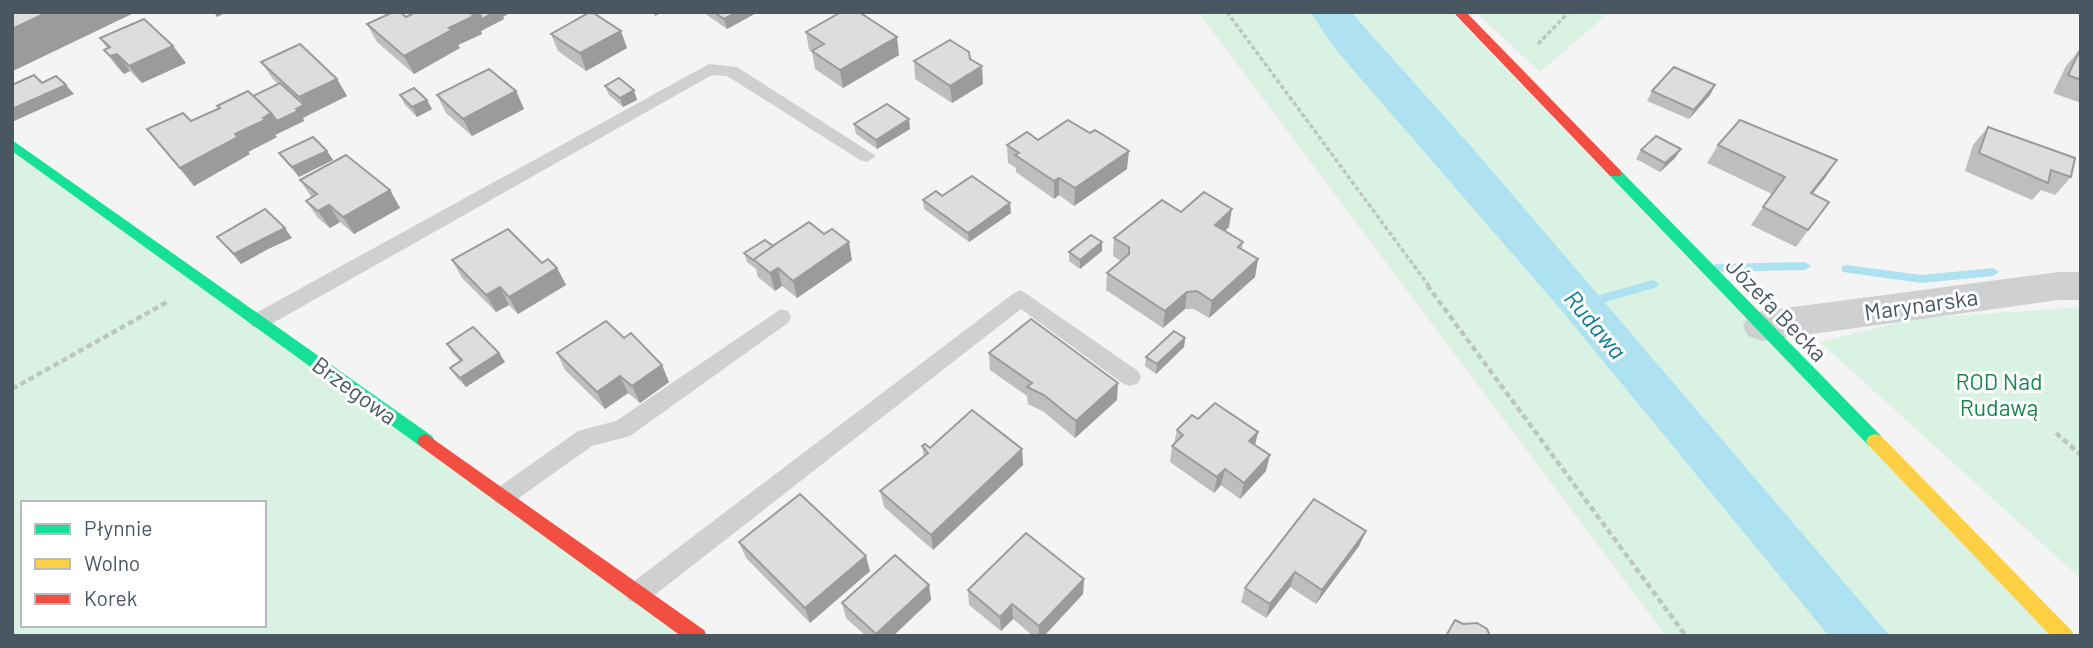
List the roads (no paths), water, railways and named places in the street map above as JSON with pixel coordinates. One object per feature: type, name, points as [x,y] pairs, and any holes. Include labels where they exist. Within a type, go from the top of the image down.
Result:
[{"type":"street","name":"Józefa Becka","points":[[1459,12],[2064,636]]},
{"type":"street","name":"Brzegowa","points":[[12,144],[697,636]]},
{"type":"street","name":"Marynarska","points":[[1762,326],[2059,286],[2081,286]]},
{"type":"lane","points":[[259,321],[709,69],[732,71],[867,156]]},
{"type":"lane","points":[[638,593],[1021,298],[1130,377]]},
{"type":"lane","points":[[503,496],[586,438],[622,429],[781,317]]},
{"type":"water","name":"Rudawa","points":[[1310,12],[1351,12],[1469,144],[1890,636],[1829,636],[1561,310],[1336,50]]},
{"type":"waterway","points":[[1716,268],[1805,266]]},
{"type":"waterway","points":[[1847,269],[1921,279],[1993,272]]},
{"type":"waterway","name":"Rudawa","points":[[1586,303],[1653,284]]},
{"type":"park label","name":"ROD Nad Rudawą","points":[[1999,394]]}]
